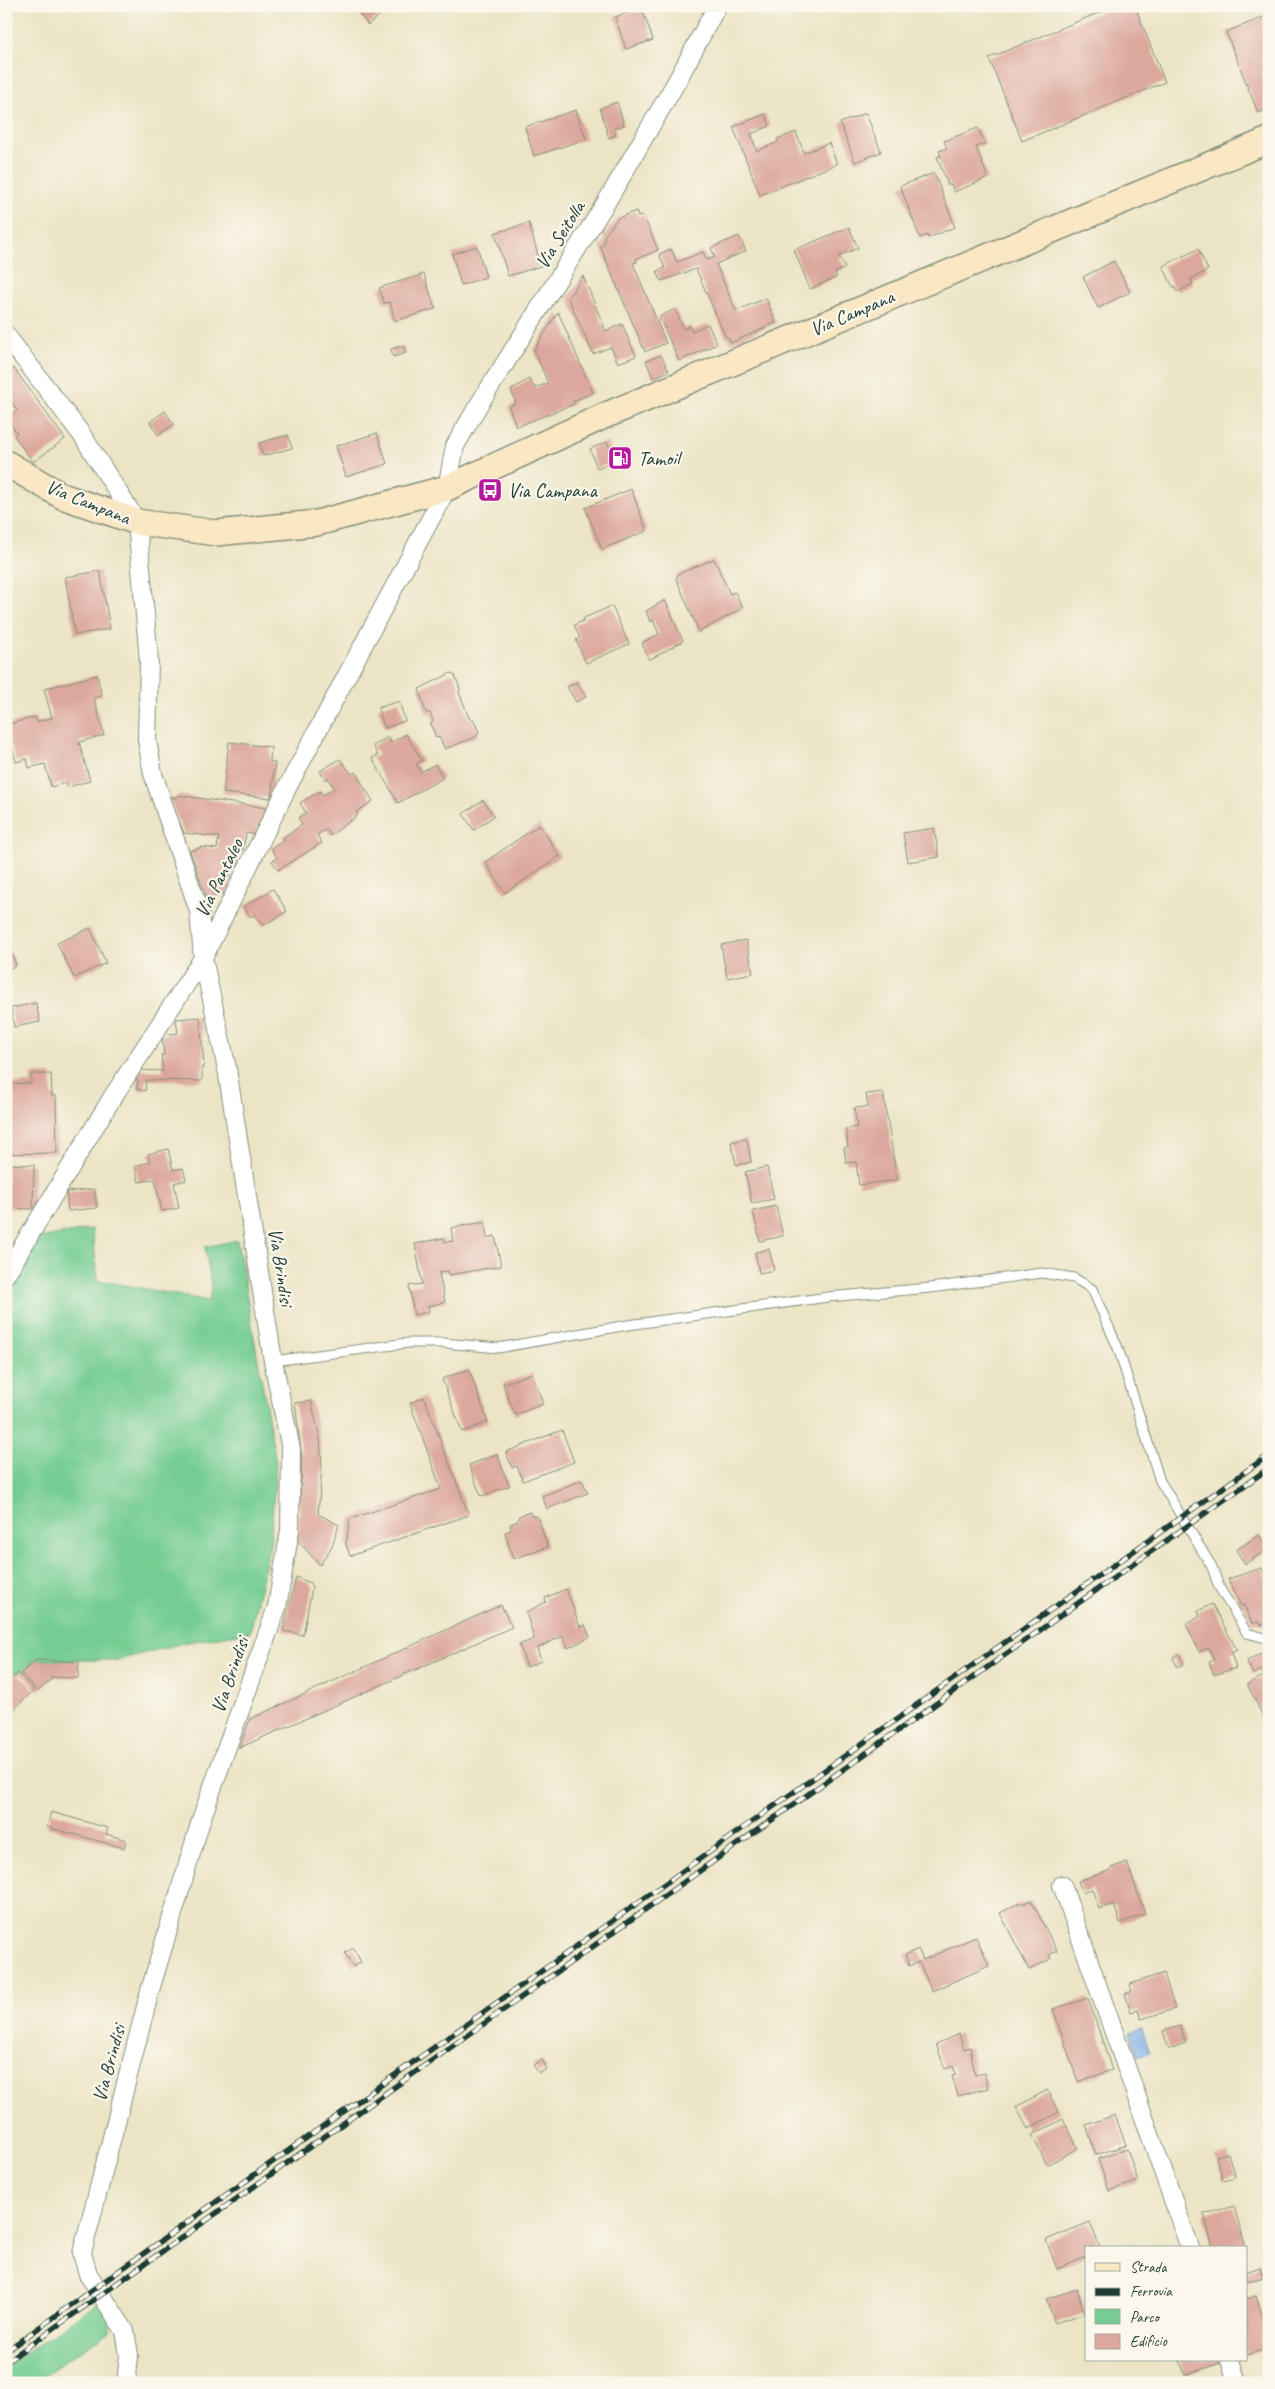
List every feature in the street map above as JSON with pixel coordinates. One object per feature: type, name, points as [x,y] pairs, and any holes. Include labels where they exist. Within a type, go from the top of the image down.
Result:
[{"type":"main road","name":"Via Campana","points":[[6,463],[62,496],[137,522],[216,533],[308,524],[447,488],[604,416],[1269,140]]},
{"type":"street","name":"Via Seitolla","points":[[447,488],[455,446],[612,192],[717,6]]},
{"type":"street","points":[[6,335],[82,435],[137,522]]},
{"type":"street","name":"Via Pantaleo","points":[[6,1274],[112,1098],[203,958],[288,786],[447,488]]},
{"type":"street","name":"Via Brindisi","points":[[126,2383],[129,2355],[125,2331],[88,2274],[82,2253],[151,1986],[202,1817],[277,1607],[290,1530],[291,1449],[273,1361],[228,1069],[203,958],[199,911],[153,774],[147,740],[149,661],[137,522]]},
{"type":"street","points":[[1062,1885],[1189,2246]]},
{"type":"street","points":[[1231,2362],[1238,2383]]},
{"type":"lane","points":[[273,1361],[408,1343],[444,1343],[498,1348],[628,1325],[828,1297],[930,1288],[1042,1273],[1074,1278],[1092,1289],[1118,1348],[1160,1481],[1212,1567],[1220,1587],[1247,1633],[1269,1639]]},
{"type":"green space","points":[[92,1229],[98,1280],[209,1301],[211,1286],[205,1247],[237,1240],[276,1463],[270,1545],[250,1632],[187,1642],[118,1660],[36,1660],[21,1673],[6,1671],[6,1286],[32,1239]]},
{"type":"green space","points":[[98,2302],[110,2322],[110,2331],[32,2383],[6,2383],[6,2367]]},
{"type":"water","points":[[1142,2029],[1150,2052],[1138,2056],[1130,2033]]},
{"type":"building","points":[[353,6],[390,6],[368,25]]},
{"type":"building","points":[[1115,6],[1135,6],[1165,82],[1022,141],[989,58]]},
{"type":"building","points":[[642,8],[653,40],[626,49],[615,17]]},
{"type":"building","points":[[1269,15],[1269,109],[1258,113],[1226,32]]},
{"type":"building","points":[[617,102],[624,125],[614,128],[616,135],[609,138],[600,108]]},
{"type":"building","points":[[576,110],[586,139],[534,156],[525,127]]},
{"type":"building","points":[[866,113],[881,152],[855,162],[840,123]]},
{"type":"building","points":[[765,114],[770,126],[751,134],[757,151],[778,142],[777,139],[796,132],[804,153],[829,143],[837,164],[760,195],[733,127]]},
{"type":"building","points":[[978,128],[985,144],[976,147],[988,178],[954,192],[951,184],[948,185],[937,157],[941,156],[939,151],[947,148],[944,141]]},
{"type":"building","points":[[934,173],[955,227],[928,238],[927,235],[920,238],[900,186]]},
{"type":"building","points":[[636,211],[638,217],[643,215],[658,250],[636,259],[637,262],[633,263],[666,343],[645,352],[600,246],[604,245],[604,236],[618,218]]},
{"type":"building","points":[[529,223],[541,266],[508,276],[495,233]]},
{"type":"building","points":[[849,227],[858,248],[839,256],[845,268],[835,273],[837,277],[810,289],[794,250]]},
{"type":"building","points":[[739,236],[746,251],[716,264],[736,311],[766,298],[776,323],[731,343],[728,337],[726,338],[696,269],[661,281],[657,271],[665,268],[659,254],[671,249],[677,262],[703,252],[707,260],[715,257],[711,248]]},
{"type":"building","points":[[477,246],[486,277],[461,285],[452,254]]},
{"type":"building","points":[[1198,249],[1208,270],[1191,279],[1193,284],[1177,292],[1163,266]]},
{"type":"building","points":[[1114,261],[1130,292],[1098,308],[1083,277]]},
{"type":"building","points":[[424,274],[435,309],[395,321],[390,302],[384,303],[379,288]]},
{"type":"building","points":[[583,276],[606,331],[622,324],[636,356],[618,363],[611,347],[593,354],[568,298]]},
{"type":"building","points":[[675,309],[684,329],[690,326],[692,331],[708,324],[717,344],[679,361],[659,317]]},
{"type":"building","points":[[558,312],[593,393],[573,401],[574,404],[516,427],[509,407],[516,403],[511,390],[529,379],[535,388],[548,383],[534,350]]},
{"type":"building","points":[[403,346],[406,353],[393,357],[391,349]]},
{"type":"building","points":[[661,355],[669,371],[653,378],[646,361]]},
{"type":"building","points":[[14,368],[65,439],[33,462],[14,436],[17,433],[6,418],[17,410],[7,397],[11,394],[6,387],[6,373]]},
{"type":"building","points":[[165,411],[174,424],[158,435],[150,422]]},
{"type":"building","points":[[377,433],[387,464],[346,477],[336,446]]},
{"type":"building","points":[[288,435],[292,448],[263,456],[259,443]]},
{"type":"building","points":[[607,442],[616,461],[597,468],[590,449]]},
{"type":"building","points":[[631,489],[647,531],[602,549],[585,508]]},
{"type":"building","points":[[714,559],[730,594],[735,592],[743,608],[699,632],[676,578],[678,574]]},
{"type":"building","points":[[100,571],[110,629],[75,635],[65,577]]},
{"type":"building","points":[[665,600],[683,641],[649,660],[642,643],[659,634],[653,620],[650,622],[646,611]]},
{"type":"building","points":[[612,606],[629,644],[586,663],[576,640],[580,638],[574,625],[583,621],[584,618]]},
{"type":"building","points":[[451,673],[455,675],[469,718],[474,721],[479,732],[476,737],[445,749],[439,737],[436,738],[431,724],[433,721],[430,713],[426,713],[419,689]]},
{"type":"building","points":[[97,675],[102,696],[94,698],[104,735],[79,742],[90,781],[68,787],[66,782],[51,787],[45,764],[29,768],[27,759],[16,762],[6,725],[35,717],[37,722],[52,718],[44,689]]},
{"type":"building","points":[[577,682],[586,697],[576,702],[567,687]]},
{"type":"building","points":[[399,701],[405,721],[385,728],[378,708]]},
{"type":"building","points":[[406,734],[422,761],[416,764],[421,772],[435,764],[443,778],[398,803],[372,758],[378,755],[373,746],[388,737],[391,743]]},
{"type":"building","points":[[229,742],[271,747],[270,762],[275,763],[271,798],[223,793]]},
{"type":"building","points":[[340,759],[352,774],[355,772],[373,801],[356,812],[358,815],[330,836],[327,829],[317,835],[322,843],[278,870],[272,861],[277,858],[271,848],[285,840],[283,837],[302,825],[298,818],[306,813],[300,803],[320,791],[323,795],[334,788],[328,778],[325,780],[320,771]]},
{"type":"building","points":[[177,795],[274,809],[265,826],[258,825],[257,835],[246,833],[243,850],[239,850],[236,867],[226,864],[231,876],[231,891],[207,899],[190,851],[202,847],[217,849],[219,837],[184,833],[169,797],[177,798]]},
{"type":"building","points":[[483,800],[494,816],[474,830],[463,814]]},
{"type":"building","points":[[539,825],[560,856],[505,893],[485,862]]},
{"type":"building","points":[[934,828],[939,857],[908,862],[903,833]]},
{"type":"building","points":[[273,889],[287,911],[263,926],[255,914],[250,917],[244,906]]},
{"type":"building","points":[[90,928],[106,963],[74,978],[57,943]]},
{"type":"building","points":[[746,940],[753,973],[727,978],[721,945]]},
{"type":"building","points":[[12,953],[16,966],[6,969],[6,955]]},
{"type":"building","points":[[36,1003],[40,1022],[14,1027],[11,1008]]},
{"type":"building","points":[[200,1017],[204,1067],[202,1067],[202,1081],[146,1080],[145,1091],[137,1089],[138,1080],[133,1078],[139,1070],[163,1071],[161,1055],[164,1055],[162,1035],[178,1033],[176,1019]]},
{"type":"building","points":[[31,1074],[51,1074],[52,1096],[56,1096],[57,1153],[6,1154],[6,1084],[31,1083]]},
{"type":"building","points":[[883,1092],[897,1180],[859,1185],[856,1162],[846,1163],[844,1148],[848,1147],[846,1129],[857,1127],[854,1108],[868,1107],[866,1094]]},
{"type":"building","points":[[747,1139],[751,1162],[736,1165],[731,1142]]},
{"type":"building","points":[[168,1149],[173,1170],[183,1168],[186,1180],[174,1183],[179,1208],[162,1211],[155,1179],[139,1182],[135,1166],[150,1162],[148,1154]]},
{"type":"building","points":[[7,1164],[34,1165],[33,1209],[7,1208]]},
{"type":"building","points":[[767,1167],[774,1199],[752,1203],[745,1172]]},
{"type":"building","points":[[94,1189],[97,1208],[68,1211],[66,1192]]},
{"type":"building","points":[[776,1206],[783,1236],[760,1241],[753,1211]]},
{"type":"building","points":[[485,1222],[487,1238],[495,1236],[501,1266],[449,1275],[448,1271],[439,1273],[445,1302],[428,1306],[429,1312],[414,1315],[409,1286],[422,1284],[415,1244],[444,1238],[445,1242],[453,1241],[451,1228]]},
{"type":"building","points":[[769,1249],[774,1270],[759,1273],[755,1252]]},
{"type":"building","points":[[469,1369],[488,1422],[462,1432],[442,1379]]},
{"type":"building","points":[[532,1373],[543,1404],[515,1415],[503,1384]]},
{"type":"building","points":[[424,1397],[469,1515],[350,1556],[346,1544],[350,1519],[441,1489],[410,1403]]},
{"type":"building","points":[[311,1401],[320,1439],[322,1467],[318,1514],[339,1525],[332,1546],[320,1565],[298,1541],[302,1459],[295,1403]]},
{"type":"building","points":[[562,1430],[574,1462],[523,1481],[517,1466],[512,1468],[506,1452]]},
{"type":"building","points":[[497,1454],[509,1486],[481,1496],[469,1465]]},
{"type":"building","points":[[582,1480],[588,1493],[547,1509],[542,1496]]},
{"type":"building","points":[[530,1512],[532,1516],[537,1516],[548,1547],[513,1559],[505,1532],[511,1530],[510,1524],[517,1522],[519,1516]]},
{"type":"building","points":[[1259,1535],[1268,1549],[1245,1564],[1236,1550]]},
{"type":"building","points":[[1262,1568],[1269,1592],[1269,1622],[1261,1625],[1259,1622],[1252,1623],[1244,1605],[1241,1606],[1228,1579]]},
{"type":"building","points":[[296,1577],[310,1583],[312,1588],[303,1635],[283,1631]]},
{"type":"building","points":[[566,1589],[580,1627],[585,1625],[590,1637],[568,1648],[563,1636],[537,1648],[541,1661],[527,1667],[519,1645],[534,1639],[526,1612],[546,1602],[545,1598]]},
{"type":"building","points":[[1212,1604],[1237,1650],[1231,1653],[1236,1668],[1214,1675],[1209,1662],[1214,1660],[1209,1648],[1199,1652],[1186,1624],[1200,1617],[1198,1611]]},
{"type":"building","points":[[501,1605],[512,1627],[239,1748],[250,1719]]},
{"type":"building","points":[[1268,1649],[1269,1728],[1247,1684],[1264,1676],[1261,1670],[1253,1674],[1247,1661]]},
{"type":"building","points":[[1179,1654],[1184,1664],[1177,1667],[1173,1657]]},
{"type":"building","points":[[36,1660],[79,1662],[78,1678],[51,1677],[52,1679],[38,1691],[21,1673]]},
{"type":"building","points":[[18,1673],[34,1690],[6,1717],[6,1684]]},
{"type":"building","points":[[51,1812],[108,1828],[106,1834],[126,1840],[124,1848],[47,1827]]},
{"type":"building","points":[[1127,1862],[1145,1914],[1120,1923],[1114,1904],[1099,1909],[1092,1889],[1083,1893],[1078,1881],[1111,1870],[1111,1868]]},
{"type":"building","points":[[1031,1900],[1057,1951],[1049,1955],[1051,1959],[1029,1970],[1000,1913],[1021,1902],[1023,1904]]},
{"type":"building","points":[[976,1937],[989,1966],[932,1991],[919,1962],[909,1966],[905,1955],[918,1949],[923,1960]]},
{"type":"building","points":[[353,1948],[361,1962],[353,1967],[345,1953]]},
{"type":"building","points":[[1164,1973],[1175,2009],[1141,2019],[1138,2010],[1131,2012],[1125,1994],[1132,1991],[1130,1984]]},
{"type":"building","points":[[1088,1998],[1112,2070],[1078,2082],[1053,2009]]},
{"type":"building","points":[[1180,2026],[1186,2043],[1169,2049],[1163,2031]]},
{"type":"building","points":[[959,2034],[964,2049],[970,2047],[975,2075],[984,2073],[988,2088],[958,2096],[952,2076],[956,2075],[953,2066],[945,2069],[936,2044]]},
{"type":"building","points":[[542,2060],[547,2069],[539,2073],[533,2065]]},
{"type":"building","points":[[1047,2090],[1059,2112],[1028,2129],[1016,2107]]},
{"type":"building","points":[[1115,2115],[1126,2145],[1096,2155],[1086,2125]]},
{"type":"building","points":[[1063,2119],[1078,2148],[1047,2165],[1032,2135]]},
{"type":"building","points":[[1127,2149],[1138,2181],[1109,2191],[1098,2159]]},
{"type":"building","points":[[1228,2153],[1235,2177],[1223,2180],[1216,2156]]},
{"type":"building","points":[[1234,2206],[1245,2246],[1212,2246],[1204,2214]]},
{"type":"building","points":[[1090,2222],[1099,2246],[1085,2246],[1085,2257],[1057,2269],[1046,2240]]},
{"type":"building","points":[[1260,2267],[1263,2277],[1248,2282],[1248,2271]]},
{"type":"building","points":[[1077,2289],[1085,2313],[1055,2323],[1046,2299]]},
{"type":"building","points":[[1256,2296],[1265,2324],[1269,2323],[1269,2348],[1248,2354],[1248,2298]]},
{"type":"building","points":[[1181,2362],[1220,2362],[1220,2363],[1185,2375]]},
{"type":"railway","points":[[6,2351],[1269,1455]]},
{"type":"railway","points":[[6,2362],[1269,1468]]},
{"type":"place","name":"Tamoil","points":[[620,458]]},
{"type":"place","name":"Via Campana","points":[[490,490]]}]
